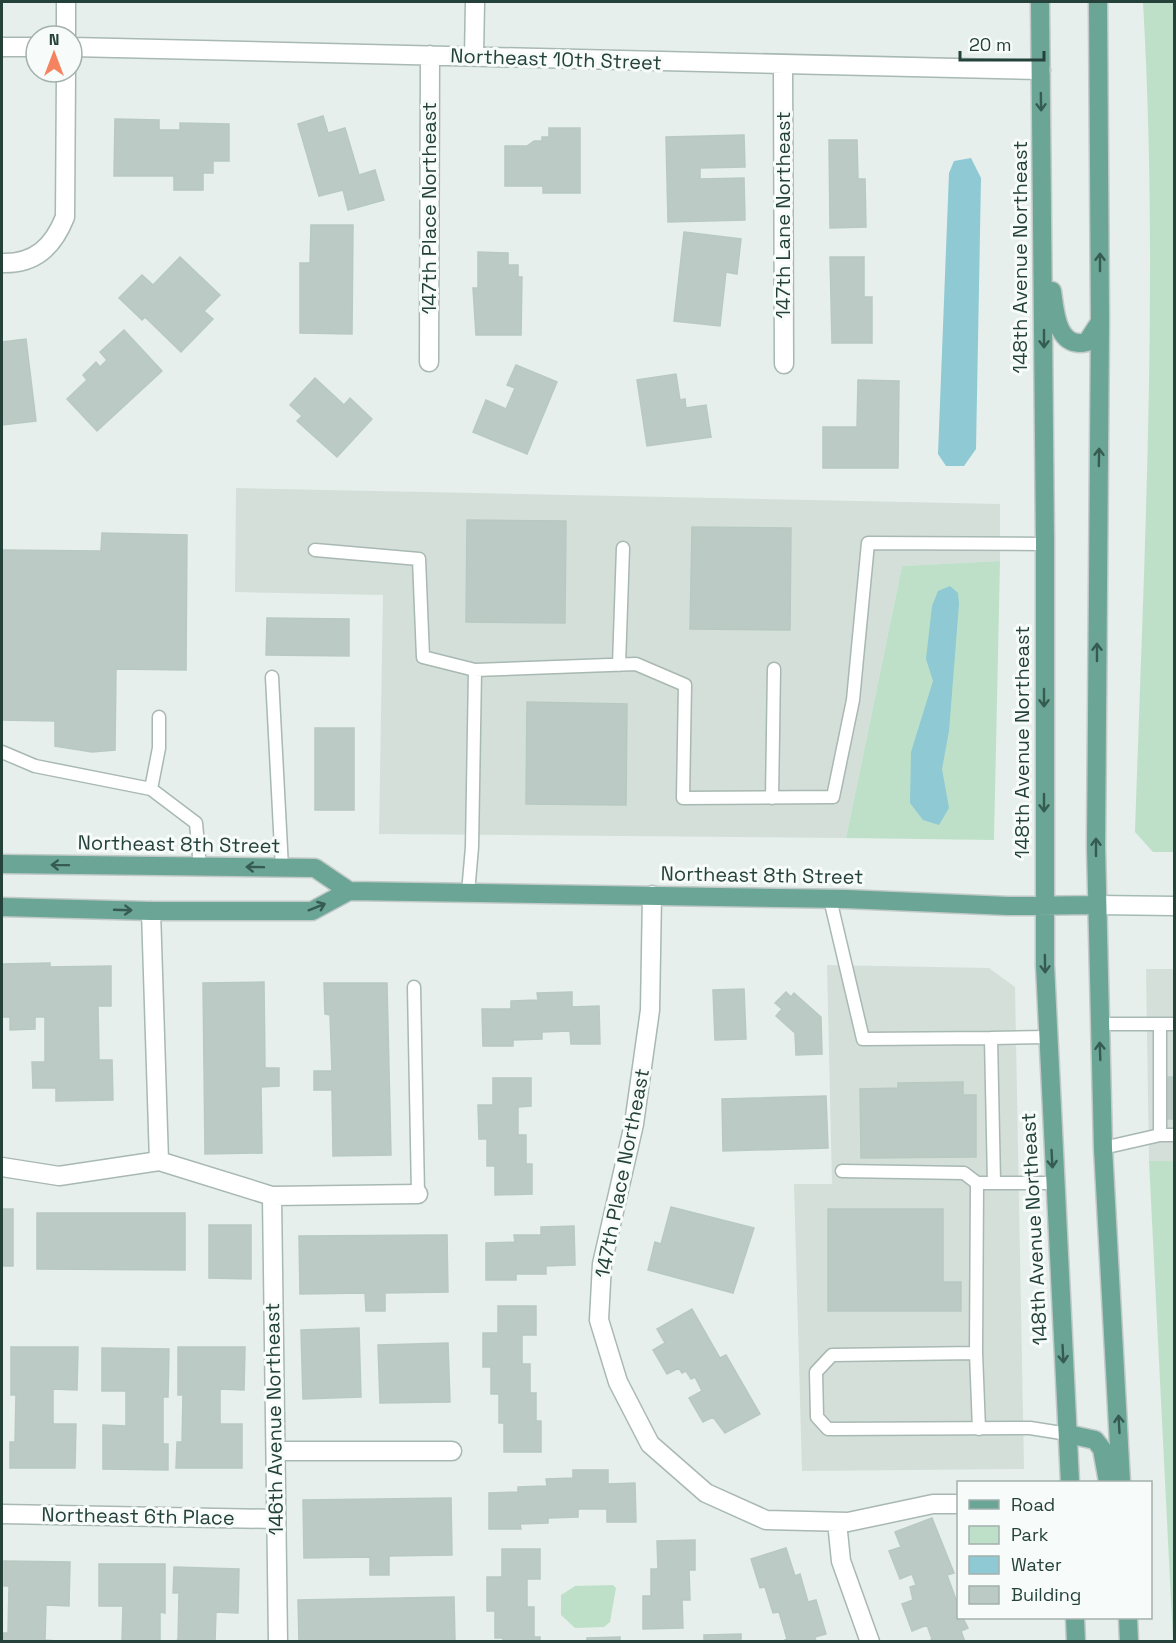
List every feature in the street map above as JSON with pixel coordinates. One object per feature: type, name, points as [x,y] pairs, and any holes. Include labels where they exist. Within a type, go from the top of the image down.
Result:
[{"type":"main road","name":"148th Avenue Northeast","points":[[1040,2],[1045,544],[1044,906],[1053,1184],[1070,1481]]},
{"type":"main road","points":[[1098,2],[1101,322],[1097,905],[1103,1148],[1121,1481]]},
{"type":"main road","points":[[1043,200],[1053,300],[1062,334],[1076,344],[1087,342],[1101,322]]},
{"type":"main road","name":"Northeast 8th Street","points":[[2,864],[315,868],[349,891]]},
{"type":"main road","name":"Northeast 8th Street","points":[[2,907],[151,911],[312,911],[349,891],[652,895],[1044,906],[1097,905]]},
{"type":"main road","points":[[1068,1434],[1095,1440],[1102,1449],[1108,1481]]},
{"type":"main road","points":[[1075,1619],[1076,1641]]},
{"type":"main road","points":[[1128,1619],[1129,1641]]},
{"type":"street","points":[[66,2],[66,24]]},
{"type":"street","points":[[474,56],[475,2]]},
{"type":"street","points":[[2,47],[24,47]]},
{"type":"street","name":"Northeast 10th Street","points":[[84,47],[1041,70]]},
{"type":"street","name":"147th Place Northeast","points":[[429,362],[430,56]]},
{"type":"street","name":"147th Lane Northeast","points":[[783,65],[784,364]]},
{"type":"street","points":[[2,263],[14,264],[41,255],[57,237],[65,217],[66,84]]},
{"type":"street","name":"147th Place Northeast","points":[[652,895],[650,1010],[634,1124],[602,1264],[599,1320],[618,1382],[650,1444],[706,1493],[766,1520],[837,1521]]},
{"type":"street","name":"Northeast 8th Street","points":[[1097,905],[1174,906]]},
{"type":"street","points":[[151,911],[159,1161]]},
{"type":"street","points":[[2,1167],[59,1176],[159,1161],[272,1196],[418,1194]]},
{"type":"street","name":"146th Avenue Northeast","points":[[272,1196],[278,1641]]},
{"type":"street","points":[[276,1451],[452,1451]]},
{"type":"street","points":[[870,1641],[840,1562],[837,1521],[848,1522],[933,1504],[957,1504]]},
{"type":"street","name":"Northeast 6th Place","points":[[2,1514],[275,1519]]},
{"type":"lane","points":[[315,550],[419,559],[423,657],[475,670],[636,664],[685,685],[683,798],[772,798],[833,797],[853,700],[867,543],[1045,544]]},
{"type":"lane","points":[[619,665],[623,548]]},
{"type":"lane","points":[[772,798],[774,669]]},
{"type":"lane","points":[[468,893],[472,847],[475,670]]},
{"type":"lane","points":[[272,677],[282,868]]},
{"type":"lane","points":[[151,789],[159,748],[159,717]]},
{"type":"lane","points":[[2,752],[35,765],[151,789],[196,823],[200,867]]},
{"type":"lane","points":[[830,899],[863,1039],[1047,1037]]},
{"type":"lane","points":[[414,987],[418,1194]]},
{"type":"lane","points":[[1099,1024],[1174,1024]]},
{"type":"lane","points":[[1160,1024],[1160,1135]]},
{"type":"lane","points":[[991,1038],[994,1184]]},
{"type":"lane","points":[[1103,1148],[1160,1135],[1174,1135]]},
{"type":"lane","points":[[842,1171],[964,1173],[977,1184],[1053,1184]]},
{"type":"lane","points":[[977,1184],[976,1353],[979,1429]]},
{"type":"lane","points":[[976,1353],[832,1355],[816,1372],[817,1418],[828,1429],[1030,1428],[1068,1434]]},
{"type":"shaded area","points":[[236,488],[1000,504],[1000,561],[902,566],[846,838],[379,834],[383,595],[235,592]]},
{"type":"shaded area","points":[[827,965],[989,968],[1015,987],[1024,1469],[802,1471],[794,1184],[832,1184]]},
{"type":"shaded area","points":[[1146,969],[1174,969],[1174,1161],[1149,1161]]},
{"type":"green space","points":[[1143,2],[1174,2],[1174,852],[1153,852],[1135,832],[1146,521],[1150,313],[1148,106]]},
{"type":"green space","points":[[1000,561],[994,840],[846,838],[902,566]]},
{"type":"green space","points":[[1149,1161],[1174,1161],[1174,1641],[1173,1641]]},
{"type":"green space","points":[[613,1585],[616,1588],[610,1622],[604,1627],[575,1628],[561,1615],[561,1595],[575,1586]]},
{"type":"water","points":[[971,158],[981,178],[976,449],[964,466],[946,466],[938,454],[949,173],[954,161]]},
{"type":"water","points":[[950,586],[958,593],[959,604],[949,731],[942,769],[949,808],[939,825],[923,820],[910,803],[911,752],[933,681],[926,659],[932,606],[938,591]]},
{"type":"building","points":[[323,116],[328,133],[345,128],[359,175],[375,170],[384,200],[348,210],[343,190],[319,196],[298,124]]},
{"type":"building","points":[[115,119],[159,120],[159,130],[180,130],[180,123],[229,124],[229,161],[213,161],[213,173],[203,173],[203,190],[174,190],[174,176],[114,176]]},
{"type":"building","points":[[549,128],[580,128],[580,193],[543,193],[543,186],[505,186],[505,146],[527,146],[534,141],[542,141],[542,137],[549,137]]},
{"type":"building","points":[[744,135],[745,167],[700,168],[700,179],[744,178],[745,220],[668,222],[666,137]]},
{"type":"building","points":[[829,140],[857,140],[858,179],[865,179],[866,227],[830,228]]},
{"type":"building","points":[[311,225],[353,225],[352,334],[300,333],[300,263],[310,263]]},
{"type":"building","points":[[684,232],[741,239],[737,274],[726,272],[720,326],[674,321]]},
{"type":"building","points":[[478,252],[508,253],[508,265],[518,265],[518,277],[522,277],[521,335],[476,335],[473,288],[478,288]]},
{"type":"building","points":[[180,257],[220,295],[204,311],[213,319],[181,352],[145,317],[142,320],[119,298],[142,275],[153,285]]},
{"type":"building","points":[[830,257],[864,257],[864,297],[872,297],[872,343],[832,343]]},
{"type":"building","points":[[124,330],[162,371],[97,431],[67,399],[87,380],[83,375],[96,362],[100,367],[107,360],[100,352]]},
{"type":"building","points":[[26,339],[36,421],[2,425],[2,342]]},
{"type":"building","points":[[516,365],[557,382],[527,454],[473,432],[486,400],[506,409],[515,388],[507,385]]},
{"type":"building","points":[[676,374],[680,400],[685,399],[686,408],[706,405],[711,437],[647,446],[637,380]]},
{"type":"building","points":[[315,378],[344,405],[350,398],[372,419],[337,457],[297,421],[302,416],[290,405]]},
{"type":"building","points":[[858,380],[899,381],[898,468],[823,468],[823,427],[857,427]]},
{"type":"building","points":[[467,520],[566,521],[565,623],[466,622]]},
{"type":"building","points":[[692,527],[791,528],[790,630],[690,629]]},
{"type":"building","points":[[102,533],[187,535],[186,670],[116,669],[115,750],[92,752],[55,746],[55,721],[2,720],[2,550],[101,551]]},
{"type":"building","points":[[267,618],[349,619],[349,656],[266,655]]},
{"type":"building","points":[[527,702],[627,704],[626,805],[526,804]]},
{"type":"building","points":[[315,728],[354,728],[354,810],[315,810]]},
{"type":"building","points":[[50,963],[50,967],[111,966],[111,1006],[98,1006],[99,1060],[112,1060],[113,1100],[56,1101],[56,1088],[33,1088],[32,1062],[45,1062],[45,1017],[35,1017],[35,1029],[10,1030],[10,1017],[2,1017],[2,964]]},
{"type":"building","points":[[264,982],[265,1068],[279,1068],[279,1086],[261,1087],[262,1153],[205,1154],[203,983]]},
{"type":"building","points":[[324,983],[387,983],[391,1155],[333,1156],[332,1090],[314,1090],[314,1071],[332,1071],[330,1015],[325,1014]]},
{"type":"building","points":[[744,989],[746,1039],[715,1040],[713,990]]},
{"type":"building","points":[[572,992],[572,1007],[599,1006],[600,1044],[571,1044],[570,1031],[542,1032],[542,1039],[513,1040],[513,1046],[483,1046],[482,1009],[511,1009],[511,1001],[538,1000],[537,993]]},
{"type":"building","points":[[786,992],[791,997],[794,993],[821,1017],[822,1054],[796,1055],[795,1033],[776,1016],[782,1009],[775,1003]]},
{"type":"building","points":[[1168,1077],[1174,1077],[1174,1119],[1168,1119]]},
{"type":"building","points":[[493,1078],[531,1078],[531,1106],[518,1107],[518,1135],[526,1135],[526,1164],[532,1164],[532,1194],[495,1195],[495,1166],[487,1166],[487,1139],[479,1139],[478,1105],[493,1105]]},
{"type":"building","points":[[963,1082],[963,1095],[976,1095],[976,1157],[861,1158],[860,1089],[898,1088],[898,1083]]},
{"type":"building","points":[[826,1096],[828,1148],[723,1151],[722,1099]]},
{"type":"building","points":[[671,1207],[754,1228],[733,1293],[648,1270],[655,1242],[661,1244]]},
{"type":"building","points":[[2,1209],[13,1209],[13,1266],[2,1266]]},
{"type":"building","points":[[828,1209],[943,1209],[943,1282],[961,1282],[961,1311],[828,1311]]},
{"type":"building","points":[[37,1213],[185,1213],[185,1270],[37,1269]]},
{"type":"building","points":[[209,1225],[251,1225],[251,1279],[209,1278]]},
{"type":"building","points":[[574,1226],[575,1265],[546,1266],[546,1274],[516,1274],[516,1280],[486,1280],[486,1243],[515,1242],[514,1235],[541,1235],[541,1227]]},
{"type":"building","points":[[447,1235],[448,1292],[385,1293],[385,1311],[366,1311],[365,1293],[300,1294],[299,1236]]},
{"type":"building","points":[[498,1306],[536,1306],[536,1335],[522,1335],[522,1364],[530,1364],[530,1393],[536,1393],[536,1421],[541,1421],[541,1452],[504,1452],[504,1423],[499,1423],[499,1394],[491,1394],[491,1367],[483,1367],[483,1333],[498,1333]]},
{"type":"building","points":[[692,1309],[720,1358],[726,1355],[760,1414],[725,1433],[713,1417],[703,1422],[689,1398],[702,1391],[695,1377],[691,1379],[686,1371],[682,1373],[679,1368],[667,1374],[653,1350],[665,1343],[657,1329]]},
{"type":"building","points":[[359,1328],[361,1397],[303,1399],[301,1330]]},
{"type":"building","points":[[448,1343],[450,1402],[380,1403],[378,1345]]},
{"type":"building","points":[[11,1347],[78,1347],[77,1390],[53,1389],[53,1424],[76,1424],[75,1468],[10,1468],[10,1442],[15,1442],[16,1395],[11,1395]]},
{"type":"building","points":[[178,1347],[245,1347],[244,1390],[220,1389],[220,1424],[242,1424],[242,1468],[176,1468],[177,1442],[182,1442],[183,1395],[178,1395]]},
{"type":"building","points":[[102,1348],[169,1349],[168,1397],[163,1397],[163,1444],[168,1444],[168,1470],[103,1469],[103,1425],[126,1426],[126,1391],[102,1391]]},
{"type":"building","points":[[573,1470],[608,1470],[608,1484],[635,1483],[636,1522],[607,1522],[607,1509],[578,1509],[578,1517],[548,1518],[548,1523],[520,1524],[521,1529],[489,1529],[489,1493],[518,1492],[518,1487],[547,1486],[546,1479],[573,1478]]},
{"type":"building","points":[[451,1498],[452,1555],[389,1556],[389,1575],[370,1575],[370,1557],[304,1558],[303,1500]]},
{"type":"building","points":[[932,1518],[954,1573],[947,1575],[957,1602],[957,1619],[964,1619],[968,1628],[961,1631],[965,1642],[929,1642],[932,1639],[927,1625],[912,1631],[902,1604],[913,1600],[910,1587],[916,1585],[912,1574],[900,1579],[889,1551],[901,1547],[895,1532]]},
{"type":"building","points":[[695,1540],[695,1570],[689,1570],[690,1600],[682,1600],[683,1628],[643,1629],[643,1596],[651,1596],[651,1569],[658,1569],[657,1541]]},
{"type":"building","points":[[786,1548],[795,1576],[800,1574],[808,1602],[816,1600],[826,1634],[815,1637],[816,1642],[781,1642],[787,1639],[779,1612],[773,1613],[765,1587],[760,1588],[751,1559]]},
{"type":"building","points":[[502,1549],[540,1549],[540,1579],[527,1579],[527,1607],[534,1607],[534,1637],[540,1637],[540,1642],[503,1642],[503,1638],[495,1638],[495,1611],[487,1611],[487,1577],[502,1577]]},
{"type":"building","points":[[4,1561],[70,1562],[69,1606],[46,1605],[45,1640],[69,1642],[3,1642],[3,1633],[8,1633],[9,1586],[4,1586]]},
{"type":"building","points":[[99,1564],[165,1564],[165,1613],[160,1612],[160,1642],[100,1642],[122,1641],[123,1606],[99,1606]]},
{"type":"building","points":[[174,1567],[239,1569],[238,1613],[216,1612],[215,1642],[173,1642],[178,1640],[179,1593],[173,1593]]},
{"type":"building","points":[[454,1597],[455,1642],[299,1642],[298,1600]]},
{"type":"building","points":[[741,1634],[741,1642],[704,1642],[704,1635]]},
{"type":"building","points":[[620,1637],[620,1642],[587,1642],[587,1638]]}]
